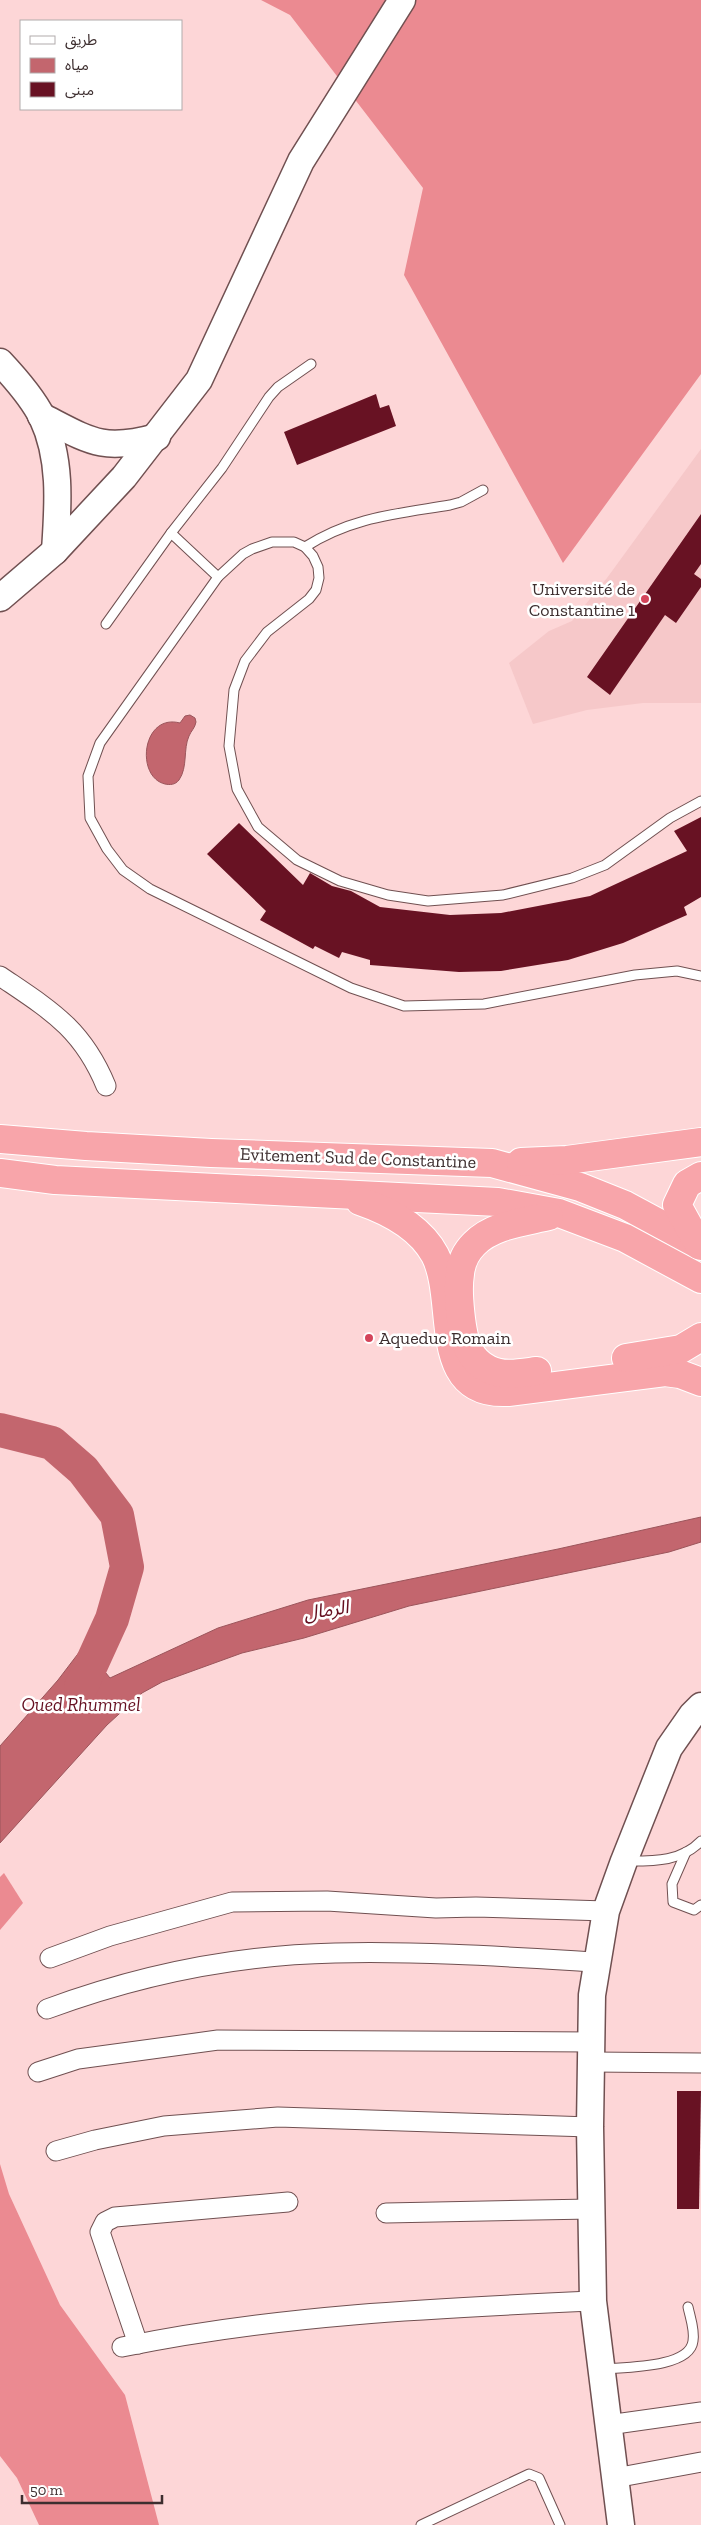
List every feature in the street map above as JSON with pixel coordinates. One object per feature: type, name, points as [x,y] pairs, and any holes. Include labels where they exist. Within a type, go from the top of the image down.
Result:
[{"type":"highway","name":"Evitement Sud de Constantine","points":[[0,1138],[86,1146],[211,1153],[492,1163],[580,1187],[625,1205],[700,1246]]},
{"type":"highway","points":[[492,1163],[567,1160],[701,1142]]},
{"type":"highway","name":"Evitement Sud de Constantine","points":[[0,1173],[55,1180],[498,1202],[559,1213],[625,1238],[690,1273]]},
{"type":"highway","points":[[700,1246],[677,1205],[687,1184],[701,1176]]},
{"type":"highway","points":[[340,1194],[388,1212],[405,1222],[428,1244],[443,1277],[453,1356],[458,1369],[467,1381],[479,1389],[493,1393],[508,1392],[665,1372],[680,1374],[701,1382]]},
{"type":"highway","points":[[559,1213],[493,1230],[473,1244],[466,1254],[459,1276],[460,1298],[464,1336],[468,1350],[476,1361],[488,1369],[501,1374],[515,1374],[658,1354],[681,1348],[701,1337]]},
{"type":"street","points":[[0,598],[56,550],[124,477],[199,380],[301,161],[402,0]]},
{"type":"street","points":[[0,362],[41,416],[53,452],[59,491],[56,550]]},
{"type":"street","points":[[41,416],[89,441],[111,445],[130,444],[157,436]]},
{"type":"street","points":[[0,976],[69,1026],[93,1057],[106,1086]]},
{"type":"street","points":[[621,2525],[593,2301],[590,2127],[592,1995],[606,1910],[624,1861],[669,1748],[692,1715],[701,1706]]},
{"type":"street","points":[[50,1958],[93,1941],[232,1902],[327,1901],[436,1908],[606,1910]]},
{"type":"street","points":[[47,2009],[114,1986],[249,1960],[335,1953],[596,1962]]},
{"type":"street","points":[[38,2072],[78,2059],[218,2040],[592,2052],[701,2063]]},
{"type":"street","points":[[56,2151],[95,2140],[164,2126],[278,2117],[590,2127]]},
{"type":"street","points":[[288,2202],[115,2217],[105,2222],[100,2232],[130,2345],[193,2333],[351,2314],[593,2301]]},
{"type":"street","points":[[386,2213],[591,2208]]},
{"type":"street","points":[[608,2424],[701,2412]]},
{"type":"street","points":[[615,2478],[701,2462]]},
{"type":"lane","points":[[106,624],[171,533],[222,468],[269,397],[311,364]]},
{"type":"lane","points":[[305,547],[340,528],[358,521],[450,505],[461,502],[483,490]]},
{"type":"lane","points":[[171,533],[218,577]]},
{"type":"lane","points":[[701,801],[670,818],[605,865],[572,878],[503,895],[428,901],[388,894],[340,881],[297,860],[258,827],[236,789],[228,746],[234,690],[245,661],[267,632],[310,599],[316,590],[319,578],[318,567],[313,556],[305,547],[283,540],[262,544],[243,554],[218,577],[100,743],[88,776],[90,818],[107,849],[123,870],[150,889],[334,979],[404,1006],[484,1004],[643,974],[677,971],[701,976]]},
{"type":"lane","points":[[624,1861],[656,1861],[686,1852],[701,1840]]},
{"type":"lane","points":[[686,1852],[672,1884],[672,1902],[694,1910],[701,1905]]},
{"type":"lane","points":[[601,2370],[672,2361],[684,2357],[693,2341],[688,2307]]},
{"type":"lane","points":[[421,2525],[529,2474],[539,2478],[560,2525]]},
{"type":"shaded area","points":[[261,0],[701,0],[701,374],[563,563],[404,275],[423,188],[290,15]]},
{"type":"shaded area","name":"Université de Constantine 1","points":[[701,449],[701,703],[643,703],[587,710],[533,724],[509,663],[549,631],[572,621],[607,578]]},
{"type":"shaded area","points":[[4,1873],[23,1903],[0,1930],[0,1877]]},
{"type":"shaded area","points":[[0,2164],[9,2194],[60,2305],[125,2395],[159,2525],[39,2525],[17,2478],[0,2456]]},
{"type":"water","points":[[190,715],[195,718],[196,722],[187,741],[182,775],[176,783],[165,784],[155,779],[149,770],[147,747],[157,727],[167,722],[180,723],[185,716]]},
{"type":"water","name":"Oued Rhummel","points":[[701,1517],[701,1542],[669,1552],[409,1606],[304,1638],[242,1653],[162,1682],[142,1693],[107,1725],[0,1843],[0,1746],[58,1680],[90,1638],[110,1650],[101,1667],[110,1678],[218,1628],[308,1600],[558,1549]]},
{"type":"building","points":[[376,394],[380,408],[389,405],[396,426],[297,465],[284,432]]},
{"type":"building","points":[[701,514],[701,564],[694,574],[701,579],[701,587],[676,623],[665,615],[610,695],[587,677]]},
{"type":"building","points":[[701,817],[701,897],[684,907],[687,915],[623,943],[568,960],[501,971],[459,972],[370,965],[370,960],[342,952],[339,958],[315,946],[313,949],[260,920],[266,911],[207,854],[239,823],[303,885],[310,873],[332,886],[351,891],[380,907],[450,915],[501,913],[590,896],[687,851],[674,831]]},
{"type":"building","points":[[677,2091],[701,2091],[699,2209],[677,2209]]},
{"type":"waterway","points":[[0,1430],[52,1443],[83,1470],[117,1515],[127,1567],[112,1619],[81,1687]]},
{"type":"place","name":"Université de Constantine 1","points":[[645,599]]},
{"type":"place","name":"Aqueduc Romain","points":[[369,1338]]},
{"type":"water label","name":"الرمال","points":[[326,1610]]}]
